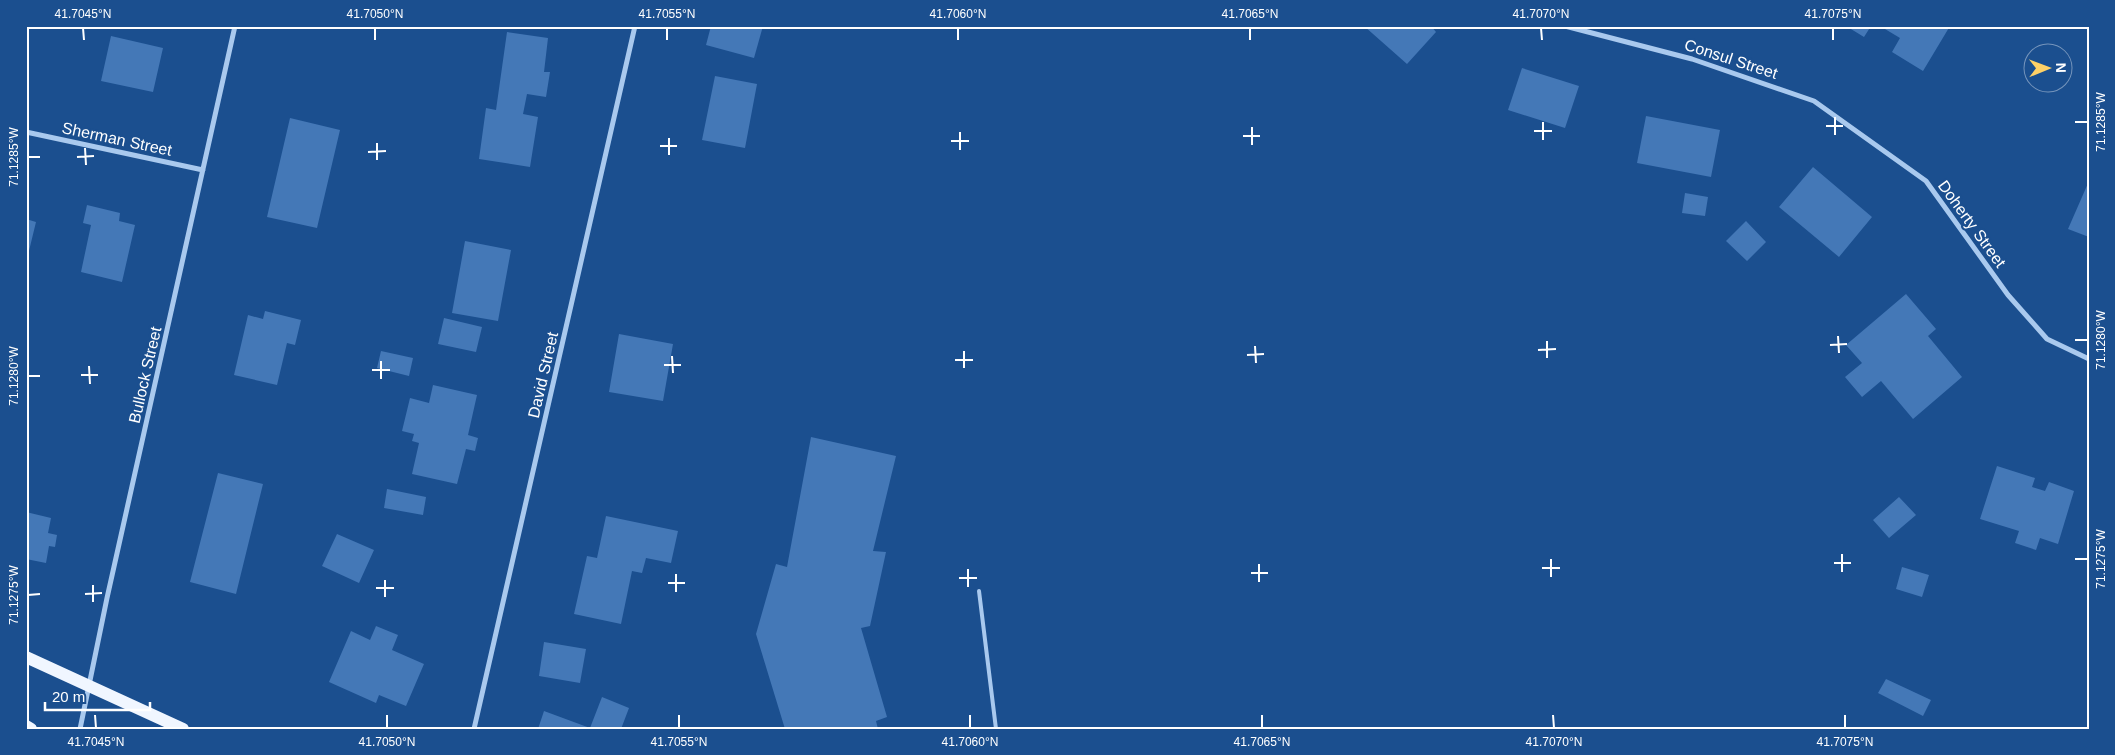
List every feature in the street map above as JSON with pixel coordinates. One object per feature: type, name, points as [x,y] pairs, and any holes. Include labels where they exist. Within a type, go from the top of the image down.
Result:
[{"type":"main road","points":[[26,657],[183,729]]},
{"type":"main road","points":[[26,726],[32,729]]},
{"type":"street","name":"Bullock Street","points":[[80,729],[235,26]]},
{"type":"street","name":"David Street","points":[[474,729],[635,26]]},
{"type":"street","name":"Consul Street","points":[[1566,26],[1692,58],[1800,96]]},
{"type":"street","name":"Doherty Street","points":[[1800,96],[1814,100],[1926,181],[2008,295],[2047,339],[2089,359]]},
{"type":"street","name":"Sherman Street","points":[[26,132],[203,170]]},
{"type":"lane","points":[[979,591],[996,729]]},
{"type":"building","points":[[711,26],[763,26],[754,58],[706,45]]},
{"type":"building","points":[[1364,26],[1431,26],[1436,32],[1407,64]]},
{"type":"building","points":[[1846,26],[1871,26],[1864,37]]},
{"type":"building","points":[[1880,26],[1950,26],[1923,71],[1892,52],[1900,38]]},
{"type":"building","points":[[507,32],[548,38],[544,72],[550,72],[546,97],[527,94],[523,114],[538,117],[530,167],[479,159],[486,108],[496,110]]},
{"type":"building","points":[[111,36],[163,48],[153,92],[101,81]]},
{"type":"building","points":[[1522,68],[1579,86],[1565,128],[1508,110]]},
{"type":"building","points":[[715,76],[757,84],[745,148],[702,140]]},
{"type":"building","points":[[1646,116],[1720,130],[1711,177],[1637,163]]},
{"type":"building","points":[[290,118],[340,130],[317,228],[267,217]]},
{"type":"building","points":[[1813,167],[1872,217],[1839,257],[1779,207]]},
{"type":"building","points":[[2089,181],[2089,237],[2068,229]]},
{"type":"building","points":[[1685,193],[1708,197],[1705,216],[1682,213]]},
{"type":"building","points":[[87,205],[120,213],[119,221],[135,225],[122,282],[81,272],[91,225],[83,223]]},
{"type":"building","points":[[26,219],[36,222],[28,255],[26,254]]},
{"type":"building","points":[[1746,221],[1766,242],[1747,261],[1726,241]]},
{"type":"building","points":[[465,241],[511,250],[498,321],[452,313]]},
{"type":"building","points":[[1906,294],[1936,329],[1928,336],[1962,377],[1913,419],[1881,381],[1862,397],[1845,377],[1862,363],[1846,345]]},
{"type":"building","points":[[265,311],[301,320],[295,345],[287,343],[277,385],[234,375],[248,315],[263,319]]},
{"type":"building","points":[[444,318],[482,327],[476,352],[438,344]]},
{"type":"building","points":[[619,334],[673,344],[663,401],[609,392]]},
{"type":"building","points":[[381,351],[413,358],[409,376],[377,368]]},
{"type":"building","points":[[433,385],[477,395],[468,435],[478,438],[475,451],[466,449],[457,484],[412,474],[419,443],[412,441],[414,434],[402,431],[410,398],[429,403]]},
{"type":"building","points":[[811,437],[896,456],[873,551],[886,552],[870,626],[861,628],[887,717],[876,721],[878,729],[785,729],[756,634],[776,564],[787,567]]},
{"type":"building","points":[[1997,466],[2035,478],[2032,487],[2045,491],[2049,482],[2074,491],[2058,544],[2040,538],[2036,550],[2015,543],[2019,531],[1980,519]]},
{"type":"building","points":[[218,473],[263,484],[236,594],[190,582]]},
{"type":"building","points":[[387,489],[426,497],[423,515],[384,508]]},
{"type":"building","points":[[1899,497],[1916,515],[1889,538],[1873,520]]},
{"type":"building","points":[[26,512],[51,518],[48,533],[57,535],[55,547],[49,546],[46,563],[26,559]]},
{"type":"building","points":[[606,516],[678,531],[671,563],[646,558],[642,573],[632,571],[621,624],[574,614],[587,556],[597,558]]},
{"type":"building","points":[[337,534],[374,550],[359,583],[322,566]]},
{"type":"building","points":[[1902,567],[1929,575],[1922,597],[1896,589]]},
{"type":"building","points":[[376,626],[398,635],[392,650],[424,664],[406,706],[379,695],[376,703],[329,682],[351,631],[370,640]]},
{"type":"building","points":[[544,642],[586,649],[580,683],[539,676]]},
{"type":"building","points":[[1886,679],[1931,700],[1923,716],[1878,693]]},
{"type":"building","points":[[602,697],[629,708],[621,729],[538,729],[544,711],[590,728]]}]
